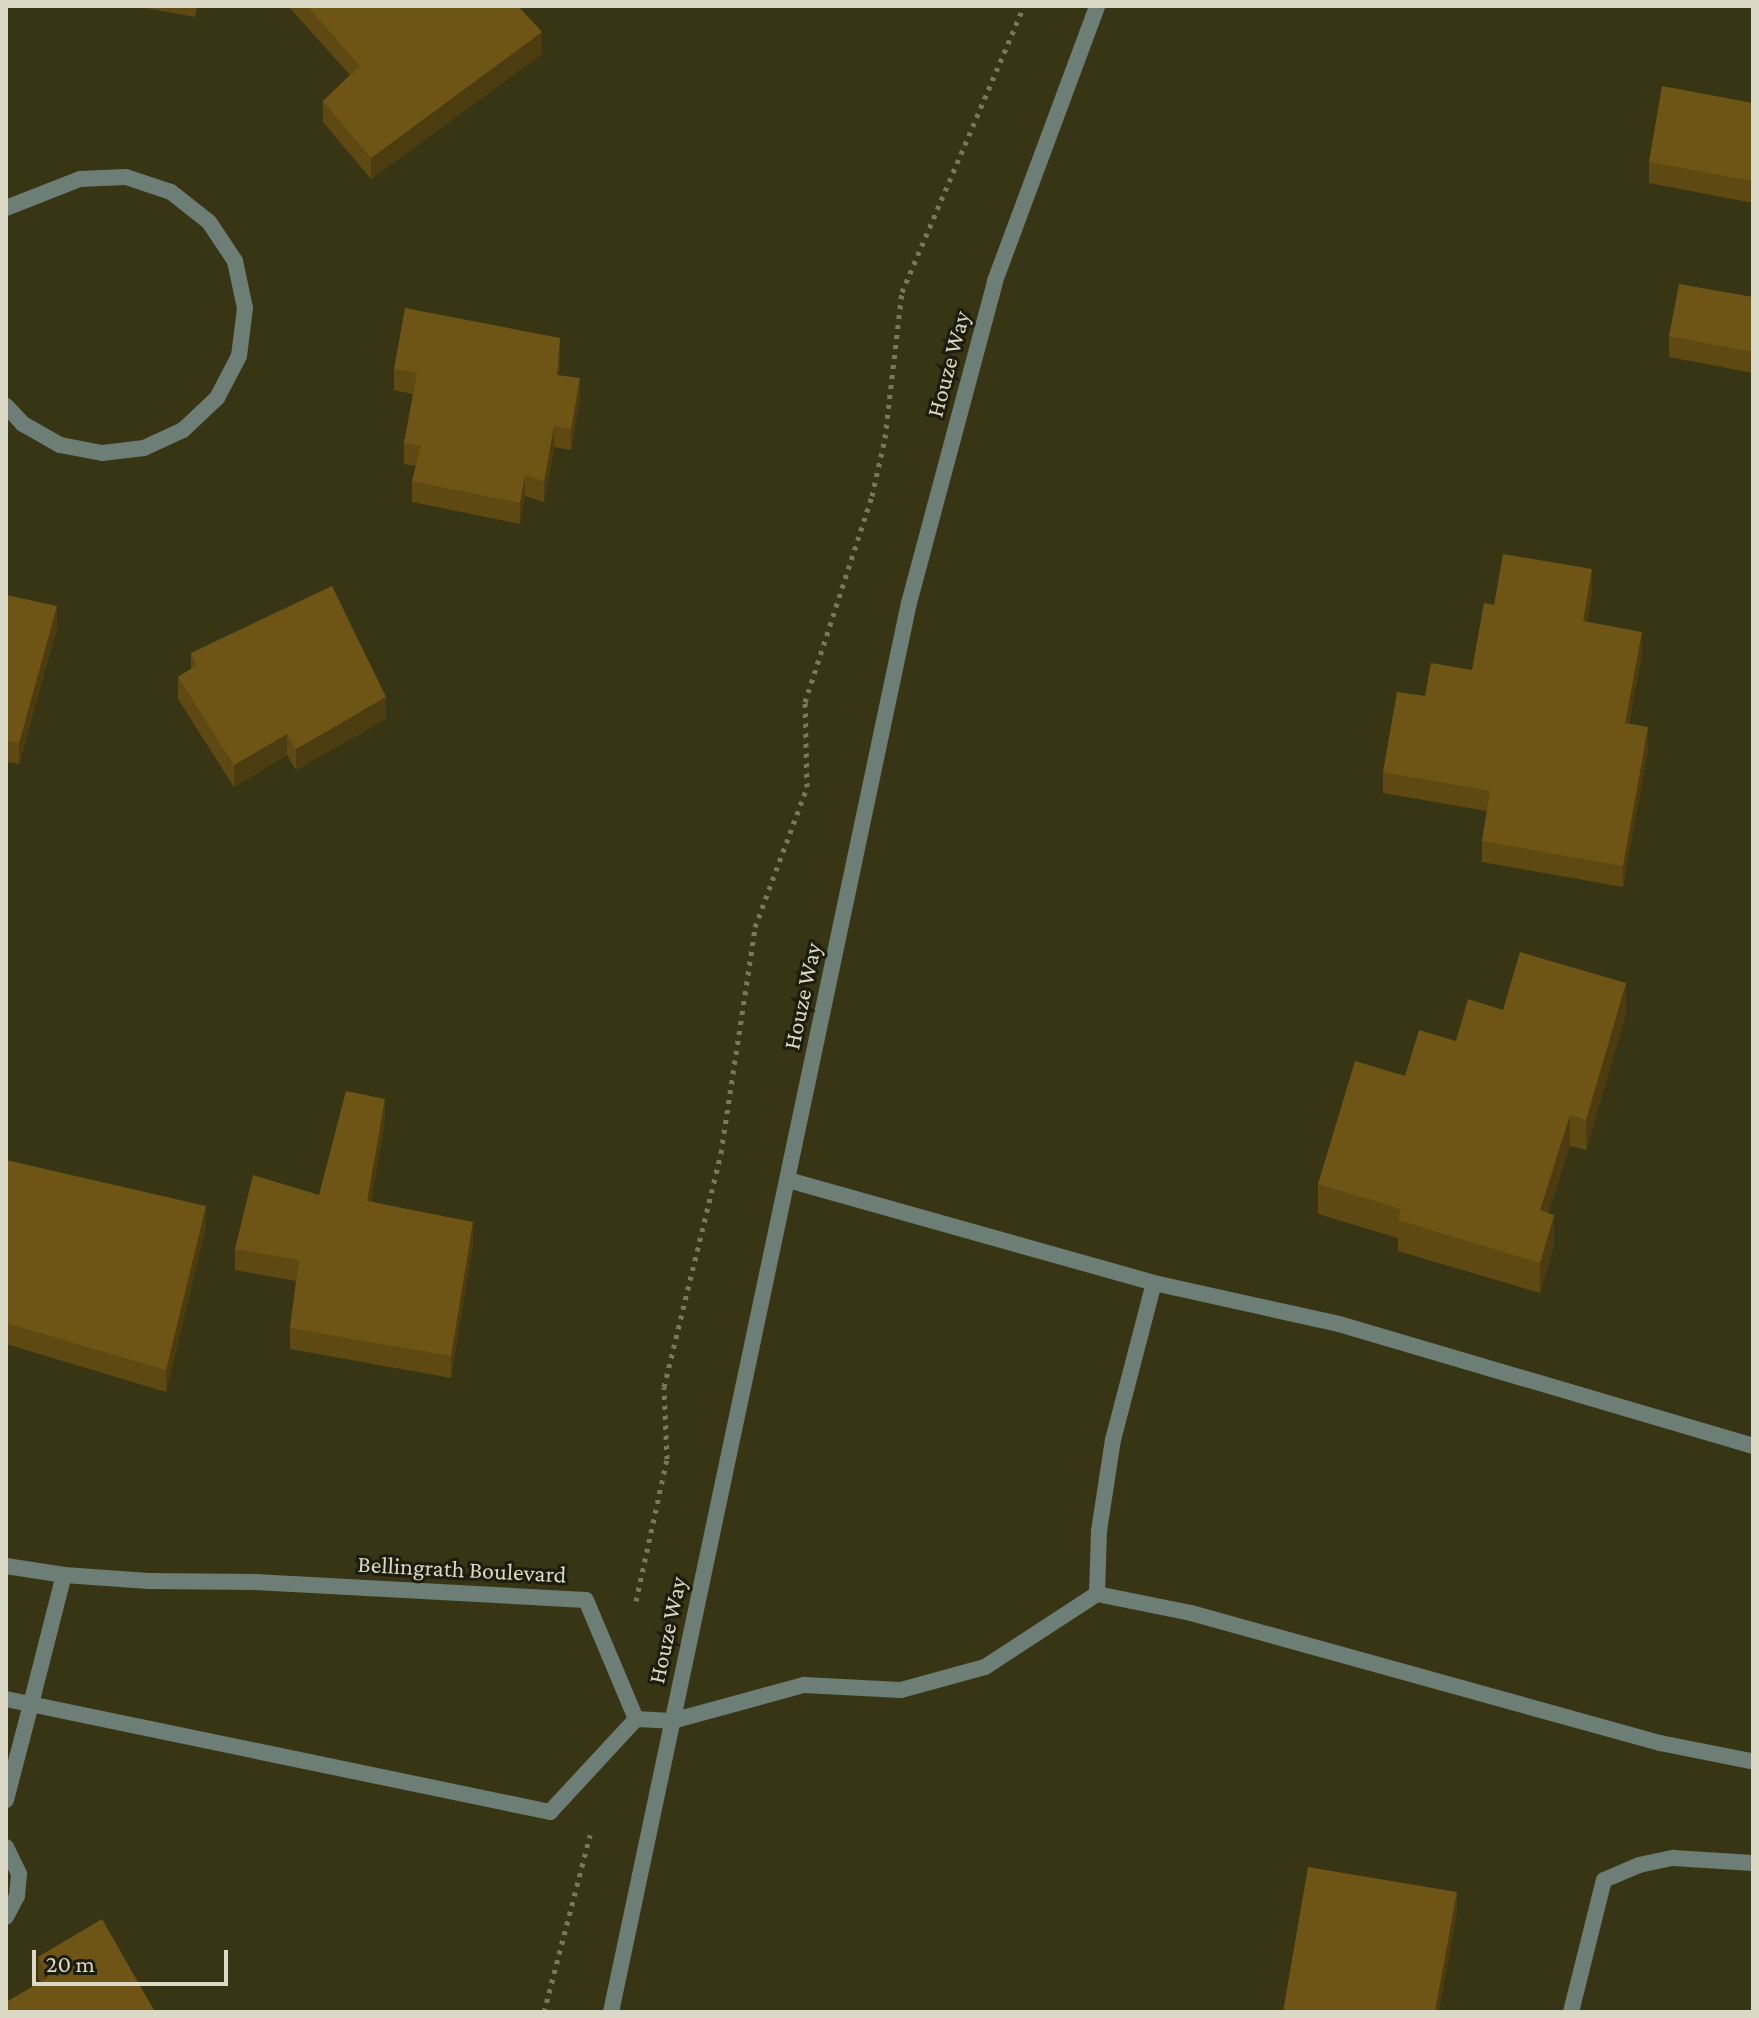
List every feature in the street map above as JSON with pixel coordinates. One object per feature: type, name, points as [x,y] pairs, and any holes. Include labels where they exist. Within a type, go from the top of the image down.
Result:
[{"type":"street","name":"Houze Way","points":[[611,2012],[909,603],[995,281],[1097,6]]},
{"type":"street","points":[[6,208],[80,179],[126,177],[171,192],[209,222],[235,261],[245,308],[239,356],[217,398],[183,430],[144,448],[102,453],[60,445],[23,424],[6,406]]},
{"type":"street","points":[[788,1180],[1154,1283],[1339,1324],[1753,1446]]},
{"type":"street","points":[[1097,1594],[1099,1531],[1113,1440],[1154,1283]]},
{"type":"street","name":"Bellingrath Boulevard","points":[[6,1566],[64,1575],[586,1600],[636,1719]]},
{"type":"street","points":[[6,1800],[64,1575]]},
{"type":"street","points":[[6,1699],[550,1812],[636,1719],[672,1721],[804,1685],[901,1690],[985,1667],[1097,1594],[1236,1625],[1660,1743],[1752,1762]]},
{"type":"street","points":[[6,1847],[19,1874],[17,1896],[6,1917]]},
{"type":"street","points":[[1571,2012],[1604,1880],[1639,1865],[1673,1858],[1753,1863]]},
{"type":"path","points":[[635,1603],[667,1459],[664,1387],[721,1153],[755,927],[807,787],[805,702],[872,496],[885,438],[902,292],[1024,6]]},
{"type":"path","points":[[544,2012],[593,1821]]},
{"type":"building","points":[[307,6],[518,6],[542,32],[371,158],[323,101],[360,66]]},
{"type":"building","points":[[1662,86],[1753,103],[1753,181],[1649,162]]},
{"type":"building","points":[[1679,284],[1753,297],[1753,352],[1669,336]]},
{"type":"building","points":[[405,308],[560,338],[557,375],[580,378],[571,429],[554,426],[544,481],[525,475],[520,503],[412,481],[421,446],[404,443],[417,373],[394,369]]},
{"type":"building","points":[[1503,554],[1592,569],[1583,621],[1642,632],[1625,723],[1648,727],[1623,866],[1482,841],[1490,791],[1383,772],[1397,692],[1425,696],[1431,663],[1472,670],[1484,603],[1494,605]]},
{"type":"building","points":[[332,586],[386,697],[296,749],[287,734],[234,765],[178,677],[197,665],[191,653]]},
{"type":"building","points":[[6,595],[57,606],[19,743],[6,741]]},
{"type":"building","points":[[1520,952],[1626,983],[1586,1120],[1570,1115],[1540,1210],[1554,1215],[1540,1263],[1398,1220],[1401,1209],[1318,1184],[1355,1061],[1405,1076],[1419,1030],[1456,1041],[1468,999],[1503,1010]]},
{"type":"building","points":[[346,1091],[385,1099],[367,1201],[473,1222],[451,1356],[290,1328],[299,1260],[235,1249],[253,1175],[319,1195]]},
{"type":"building","points":[[6,1160],[206,1206],[166,1370],[6,1323]]},
{"type":"building","points":[[1308,1867],[1457,1892],[1435,2012],[1283,2012]]},
{"type":"building","points":[[102,1919],[155,2012],[6,2012],[6,2002],[49,1977],[38,1957]]}]
